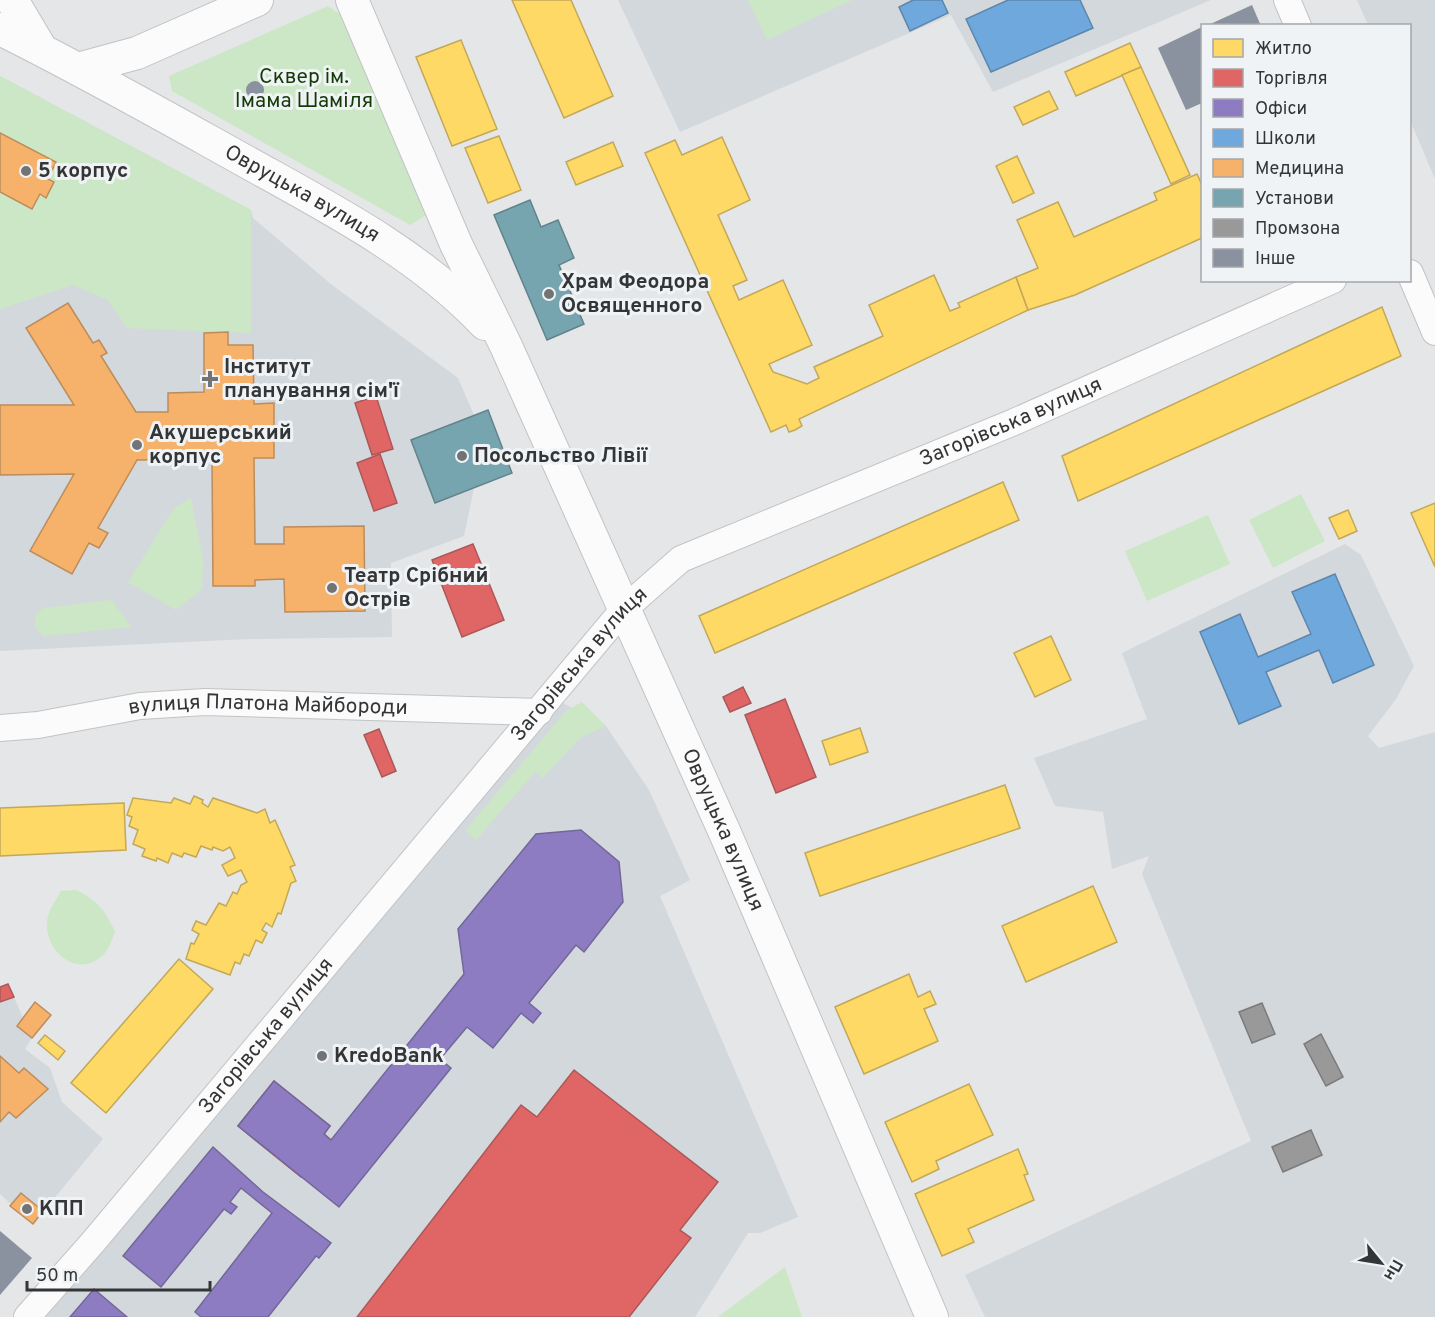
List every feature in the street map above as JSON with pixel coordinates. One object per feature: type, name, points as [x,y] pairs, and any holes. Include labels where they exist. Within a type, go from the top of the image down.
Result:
[{"type":"street","points":[[12,0],[41,49]]},
{"type":"street","points":[[78,69],[137,53],[257,0]]},
{"type":"street","name":"Овруцька вулиця","points":[[352,0],[456,244],[506,346],[725,833],[932,1317]]},
{"type":"street","points":[[1287,0],[1297,24]]},
{"type":"street","name":"Овруцька вулиця","points":[[0,29],[78,69],[334,211],[415,261],[457,294],[506,346]]},
{"type":"street","points":[[1411,275],[1435,332]]},
{"type":"street","name":"Загорівська вулиця","points":[[27,1317],[94,1241],[623,610],[681,559],[1014,423],[1329,282]]},
{"type":"street","name":"вулиця Платона Майбороди","points":[[0,728],[38,725],[140,706],[205,702],[539,711]]},
{"type":"shaded area","points":[[618,0],[1211,0],[993,92],[951,15],[680,132]]},
{"type":"shaded area","points":[[1357,0],[1435,0],[1435,179],[1411,122],[1411,24],[1368,24]]},
{"type":"shaded area","points":[[0,76],[251,210],[253,218],[332,285],[458,378],[474,415],[488,410],[512,473],[474,488],[464,536],[391,563],[392,637],[249,639],[0,651]]},
{"type":"shaded area","points":[[1345,544],[1361,555],[1414,666],[1396,699],[1368,736],[1379,748],[1435,732],[1435,1317],[985,1317],[965,1275],[1251,1141],[1142,874],[1149,856],[1112,869],[1103,812],[1055,806],[1034,758],[1147,719],[1122,653]]},
{"type":"shaded area","points":[[559,701],[606,726],[649,790],[690,880],[660,896],[798,1217],[760,1233],[748,1233],[695,1317],[35,1317]]},
{"type":"shaded area","points":[[8,984],[32,1038],[25,1049],[50,1068],[62,1102],[103,1139],[33,1224],[0,1194],[0,987]]},
{"type":"green space","points":[[748,0],[852,0],[767,40]]},
{"type":"green space","name":"Сквер ім. Імама Шаміля","points":[[328,6],[348,20],[426,215],[410,225],[172,91],[169,76]]},
{"type":"green space","points":[[0,76],[251,210],[251,333],[127,328],[108,300],[73,285],[0,309]]},
{"type":"green space","points":[[1301,494],[1325,541],[1273,568],[1249,520]]},
{"type":"green space","points":[[191,498],[203,560],[202,589],[176,610],[128,582],[174,508]]},
{"type":"green space","points":[[1208,515],[1230,564],[1147,601],[1125,551]]},
{"type":"green space","points":[[112,600],[131,627],[43,636],[35,627],[36,614],[43,608]]},
{"type":"green space","points":[[582,702],[606,726],[580,738],[543,778],[535,772],[476,840],[465,831],[567,710]]},
{"type":"green space","points":[[76,890],[100,907],[115,932],[104,954],[89,963],[80,964],[63,958],[48,935],[48,917],[61,891]]},
{"type":"green space","points":[[785,1267],[802,1317],[718,1317],[719,1316]]},
{"type":"building: Житло","points":[[512,0],[571,0],[613,96],[564,118]]},
{"type":"building: Житло","points":[[461,40],[497,129],[452,146],[416,57]]},
{"type":"building: Житло","points":[[1130,43],[1141,67],[1076,96],[1065,72]]},
{"type":"building: Житло","points":[[1141,67],[1190,175],[1171,184],[1122,75]]},
{"type":"building: Житло","points":[[1049,91],[1058,109],[1023,125],[1014,107]]},
{"type":"building: Житло","points":[[499,136],[521,190],[488,203],[465,148]]},
{"type":"building: Житло","points":[[722,137],[750,200],[718,215],[747,280],[733,286],[739,300],[783,280],[812,345],[769,364],[773,372],[807,384],[819,378],[814,367],[883,336],[869,305],[934,275],[950,311],[960,307],[958,303],[1016,277],[1028,310],[799,419],[802,426],[795,430],[789,432],[786,425],[771,432],[645,153],[675,140],[682,155]]},
{"type":"building: Житло","points":[[613,142],[623,166],[576,185],[566,162]]},
{"type":"building: Житло","points":[[1017,156],[1034,193],[1013,203],[996,166]]},
{"type":"building: Житло","points":[[1197,174],[1201,183],[1201,238],[1075,295],[1028,310],[1016,277],[1038,268],[1017,220],[1058,202],[1074,237],[1157,200],[1154,193]]},
{"type":"building: Житло","points":[[1382,307],[1401,356],[1078,501],[1062,456]]},
{"type":"building: Житло","points":[[1003,482],[1019,520],[715,653],[699,616]]},
{"type":"building: Житло","points":[[1435,503],[1435,567],[1411,513]]},
{"type":"building: Житло","points":[[1348,510],[1357,531],[1339,539],[1329,518]]},
{"type":"building: Житло","points":[[1051,636],[1071,680],[1035,697],[1014,653]]},
{"type":"building: Житло","points":[[860,728],[868,752],[830,765],[822,741]]},
{"type":"building: Житло","points":[[1005,785],[1020,828],[820,896],[805,853]]},
{"type":"building: Житло","points":[[194,796],[203,800],[202,803],[208,807],[213,798],[257,813],[265,809],[270,823],[275,820],[295,865],[290,867],[296,881],[291,883],[281,914],[278,913],[272,927],[266,923],[262,930],[267,933],[262,943],[256,940],[249,956],[244,954],[240,964],[235,962],[230,975],[186,959],[191,943],[194,944],[199,934],[192,930],[196,921],[206,925],[219,903],[226,906],[233,892],[237,894],[241,885],[247,882],[241,870],[228,876],[222,865],[235,858],[230,847],[223,851],[201,846],[196,857],[184,853],[182,857],[172,853],[168,863],[157,858],[156,861],[142,856],[145,849],[133,844],[138,830],[129,826],[132,817],[127,815],[133,798],[171,803],[174,798],[190,804]]},
{"type":"building: Житло","points":[[124,803],[126,850],[0,856],[0,808]]},
{"type":"building: Житло","points":[[1093,886],[1117,942],[1026,982],[1002,926]]},
{"type":"building: Житло","points":[[179,959],[213,989],[106,1113],[71,1083]]},
{"type":"building: Житло","points":[[909,974],[918,997],[930,991],[936,1004],[924,1009],[938,1041],[864,1074],[835,1007]]},
{"type":"building: Житло","points":[[45,1035],[65,1051],[58,1060],[38,1043]]},
{"type":"building: Житло","points":[[969,1084],[993,1135],[936,1161],[939,1169],[912,1182],[885,1122]]},
{"type":"building: Житло","points":[[1018,1149],[1028,1174],[1024,1175],[1034,1200],[968,1229],[974,1242],[942,1256],[915,1194]]},
{"type":"building: Торгівля","points":[[376,396],[393,449],[372,455],[355,403]]},
{"type":"building: Торгівля","points":[[380,454],[397,503],[374,511],[357,463]]},
{"type":"building: Торгівля","points":[[473,544],[504,620],[462,637],[432,560]]},
{"type":"building: Торгівля","points":[[743,687],[751,703],[730,712],[723,697]]},
{"type":"building: Торгівля","points":[[785,699],[816,777],[776,793],[745,715]]},
{"type":"building: Торгівля","points":[[379,729],[396,771],[382,777],[364,735]]},
{"type":"building: Торгівля","points":[[8,984],[14,997],[0,1002],[0,987]]},
{"type":"building: Торгівля","points":[[574,1070],[718,1182],[680,1230],[691,1238],[629,1317],[357,1317],[521,1105],[537,1117]]},
{"type":"building: Торгівля","points":[[274,1081],[330,1126],[324,1134],[331,1140],[301,1177],[238,1126]]},
{"type":"building: Офіси","points":[[581,830],[619,862],[623,902],[584,952],[576,945],[529,1003],[541,1013],[533,1023],[521,1013],[493,1048],[467,1027],[440,1059],[451,1068],[339,1207],[238,1126],[274,1081],[330,1126],[324,1134],[331,1140],[464,974],[458,929],[536,834]]},
{"type":"building: Офіси","points":[[213,1147],[263,1192],[331,1243],[319,1258],[316,1256],[268,1317],[201,1317],[195,1312],[272,1213],[241,1188],[230,1202],[237,1207],[231,1214],[224,1209],[161,1287],[123,1256]]},
{"type":"building: Офіси","points":[[94,1289],[127,1317],[70,1317]]},
{"type":"building: Школи","points":[[913,0],[942,0],[948,13],[910,31],[899,7]]},
{"type":"building: Школи","points":[[1008,0],[1080,0],[1093,28],[991,72],[966,19]]},
{"type":"building: Школи","points":[[1335,574],[1374,665],[1333,683],[1319,650],[1266,672],[1281,706],[1239,724],[1200,632],[1240,614],[1258,657],[1311,634],[1292,592]]},
{"type":"building: Медицина","name":"5 корпус","points":[[0,133],[56,162],[48,179],[54,182],[46,198],[40,194],[32,209],[0,192]]},
{"type":"building: Медицина","name":"Акушерський корпус","points":[[68,303],[93,343],[99,340],[107,353],[101,356],[136,412],[168,412],[168,393],[204,392],[204,333],[228,332],[228,345],[253,345],[254,404],[274,403],[274,458],[254,458],[255,544],[284,544],[284,527],[364,526],[365,611],[285,612],[284,579],[255,580],[255,586],[213,586],[212,459],[137,460],[98,528],[108,533],[99,548],[89,543],[72,574],[30,551],[74,474],[0,475],[0,405],[74,405],[26,328]]},
{"type":"building: Медицина","points":[[35,1002],[51,1015],[32,1038],[17,1026]]},
{"type":"building: Медицина","points":[[0,1056],[19,1073],[24,1068],[48,1089],[16,1118],[9,1112],[0,1122]]},
{"type":"building: Медицина","name":"КПП","points":[[21,1193],[43,1211],[33,1224],[10,1206]]},
{"type":"building: Установи","name":"Храм Феодора Освященного","points":[[530,200],[541,227],[558,220],[574,258],[559,265],[584,324],[547,340],[494,215]]},
{"type":"building: Установи","name":"Посольство Лівії","points":[[488,410],[512,473],[435,503],[411,440]]},
{"type":"building: Промзона","points":[[1262,1003],[1275,1034],[1252,1043],[1239,1012]]},
{"type":"building: Промзона","points":[[1321,1034],[1343,1077],[1326,1086],[1304,1044]]},
{"type":"building: Промзона","points":[[1311,1130],[1322,1155],[1283,1172],[1272,1147]]},
{"type":"building: Інше","points":[[1252,5],[1260,24],[1210,24]]},
{"type":"building: Інше","points":[[1201,27],[1201,103],[1186,110],[1158,48]]},
{"type":"building: Інше","points":[[255,81],[261,84],[264,90],[261,96],[255,99],[249,96],[246,90],[249,84]]},
{"type":"building: Інше","points":[[0,1231],[32,1258],[0,1295]]},
{"type":"place","name":"5 корпус","points":[[26,171]]},
{"type":"place","name":"Храм Феодора Освященного","points":[[549,294]]},
{"type":"place","name":"Інститут планування сім'ї","points":[[210,379]]},
{"type":"place","name":"Акушерський корпус","points":[[137,445]]},
{"type":"place","name":"Посольство Лівії","points":[[462,456]]},
{"type":"place","name":"Театр Срібний Острів","points":[[332,588]]},
{"type":"place","name":"KredoBank","points":[[322,1056]]},
{"type":"place","name":"КПП","points":[[27,1209]]}]
